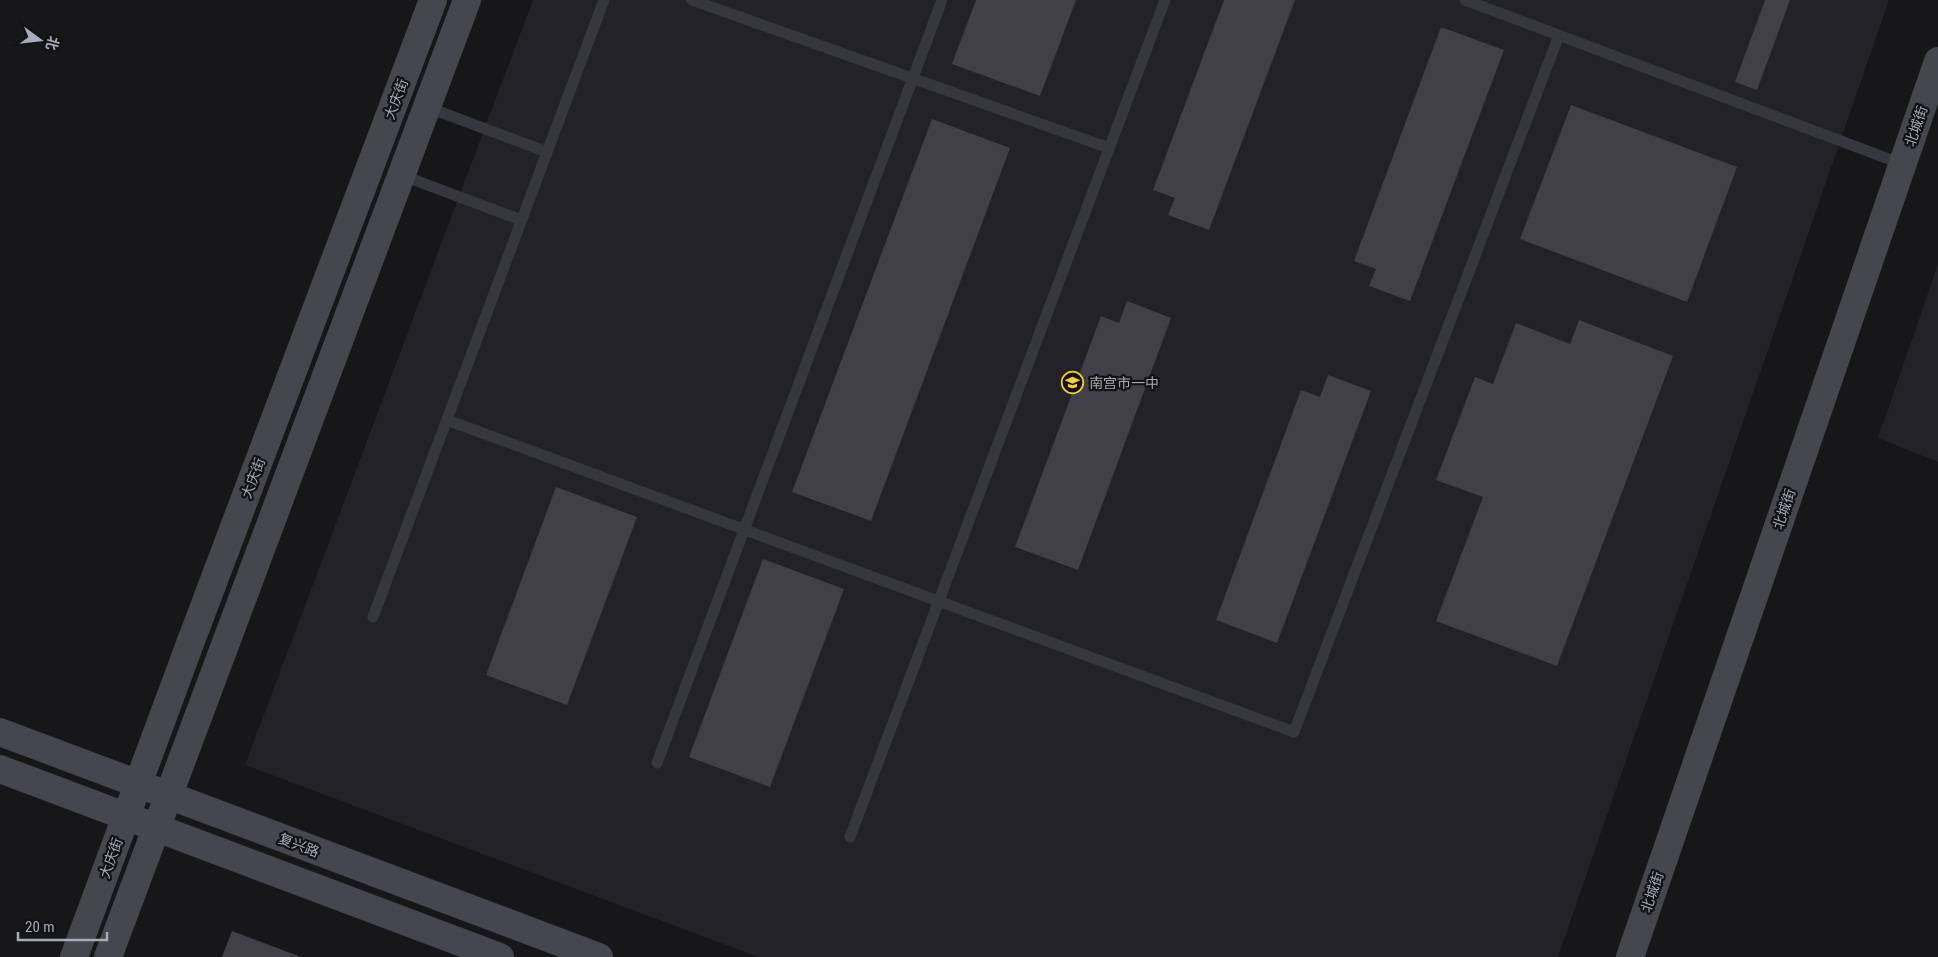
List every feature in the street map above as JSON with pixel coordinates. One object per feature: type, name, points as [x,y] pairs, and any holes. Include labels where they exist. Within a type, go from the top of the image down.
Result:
[{"type":"street","name":"大庆街","points":[[74,957],[433,0]]},
{"type":"street","points":[[108,957],[466,0]]},
{"type":"street","name":"北城街","points":[[1630,957],[1938,60]]},
{"type":"street","name":"复兴路","points":[[0,732],[599,957]]},
{"type":"street","points":[[0,769],[500,957]]},
{"type":"lane","points":[[373,617],[604,0]]},
{"type":"lane","points":[[692,0],[1109,148]]},
{"type":"lane","points":[[657,763],[942,0]]},
{"type":"lane","points":[[850,836],[1165,0]]},
{"type":"lane","points":[[1464,0],[1902,164]]},
{"type":"lane","points":[[447,420],[1294,732],[1559,35]]},
{"type":"lane","points":[[426,107],[547,152]]},
{"type":"lane","points":[[401,175],[521,220]]},
{"type":"shaded area","name":"南宫市一中","points":[[533,0],[1889,0],[1558,957],[758,957],[245,765]]},
{"type":"shaded area","points":[[1938,264],[1938,462],[1878,438]]},
{"type":"building","points":[[976,0],[1076,0],[1040,96],[952,64]]},
{"type":"building","points":[[1224,0],[1295,0],[1209,230],[1168,215],[1175,198],[1153,190]]},
{"type":"building","points":[[1765,0],[1790,0],[1757,90],[1735,82]]},
{"type":"building","points":[[1441,27],[1504,50],[1410,301],[1369,286],[1376,269],[1354,261]]},
{"type":"building","points":[[1571,105],[1737,167],[1687,302],[1520,239]]},
{"type":"building","points":[[932,119],[1010,148],[871,521],[792,492]]},
{"type":"building","points":[[1127,301],[1171,318],[1078,570],[1015,547],[1101,316],[1119,323]]},
{"type":"building","points":[[1579,320],[1673,356],[1557,666],[1436,621],[1483,497],[1436,480],[1475,377],[1493,384],[1516,323],[1570,344]]},
{"type":"building","points":[[1328,375],[1371,391],[1277,643],[1216,620],[1301,390],[1320,397]]},
{"type":"building","points":[[556,487],[637,517],[567,705],[486,675]]},
{"type":"building","points":[[763,559],[844,589],[770,787],[689,757]]},
{"type":"building","points":[[232,931],[301,957],[222,957]]},
{"type":"place","name":"南宫市一中","points":[[1073,383]]}]
